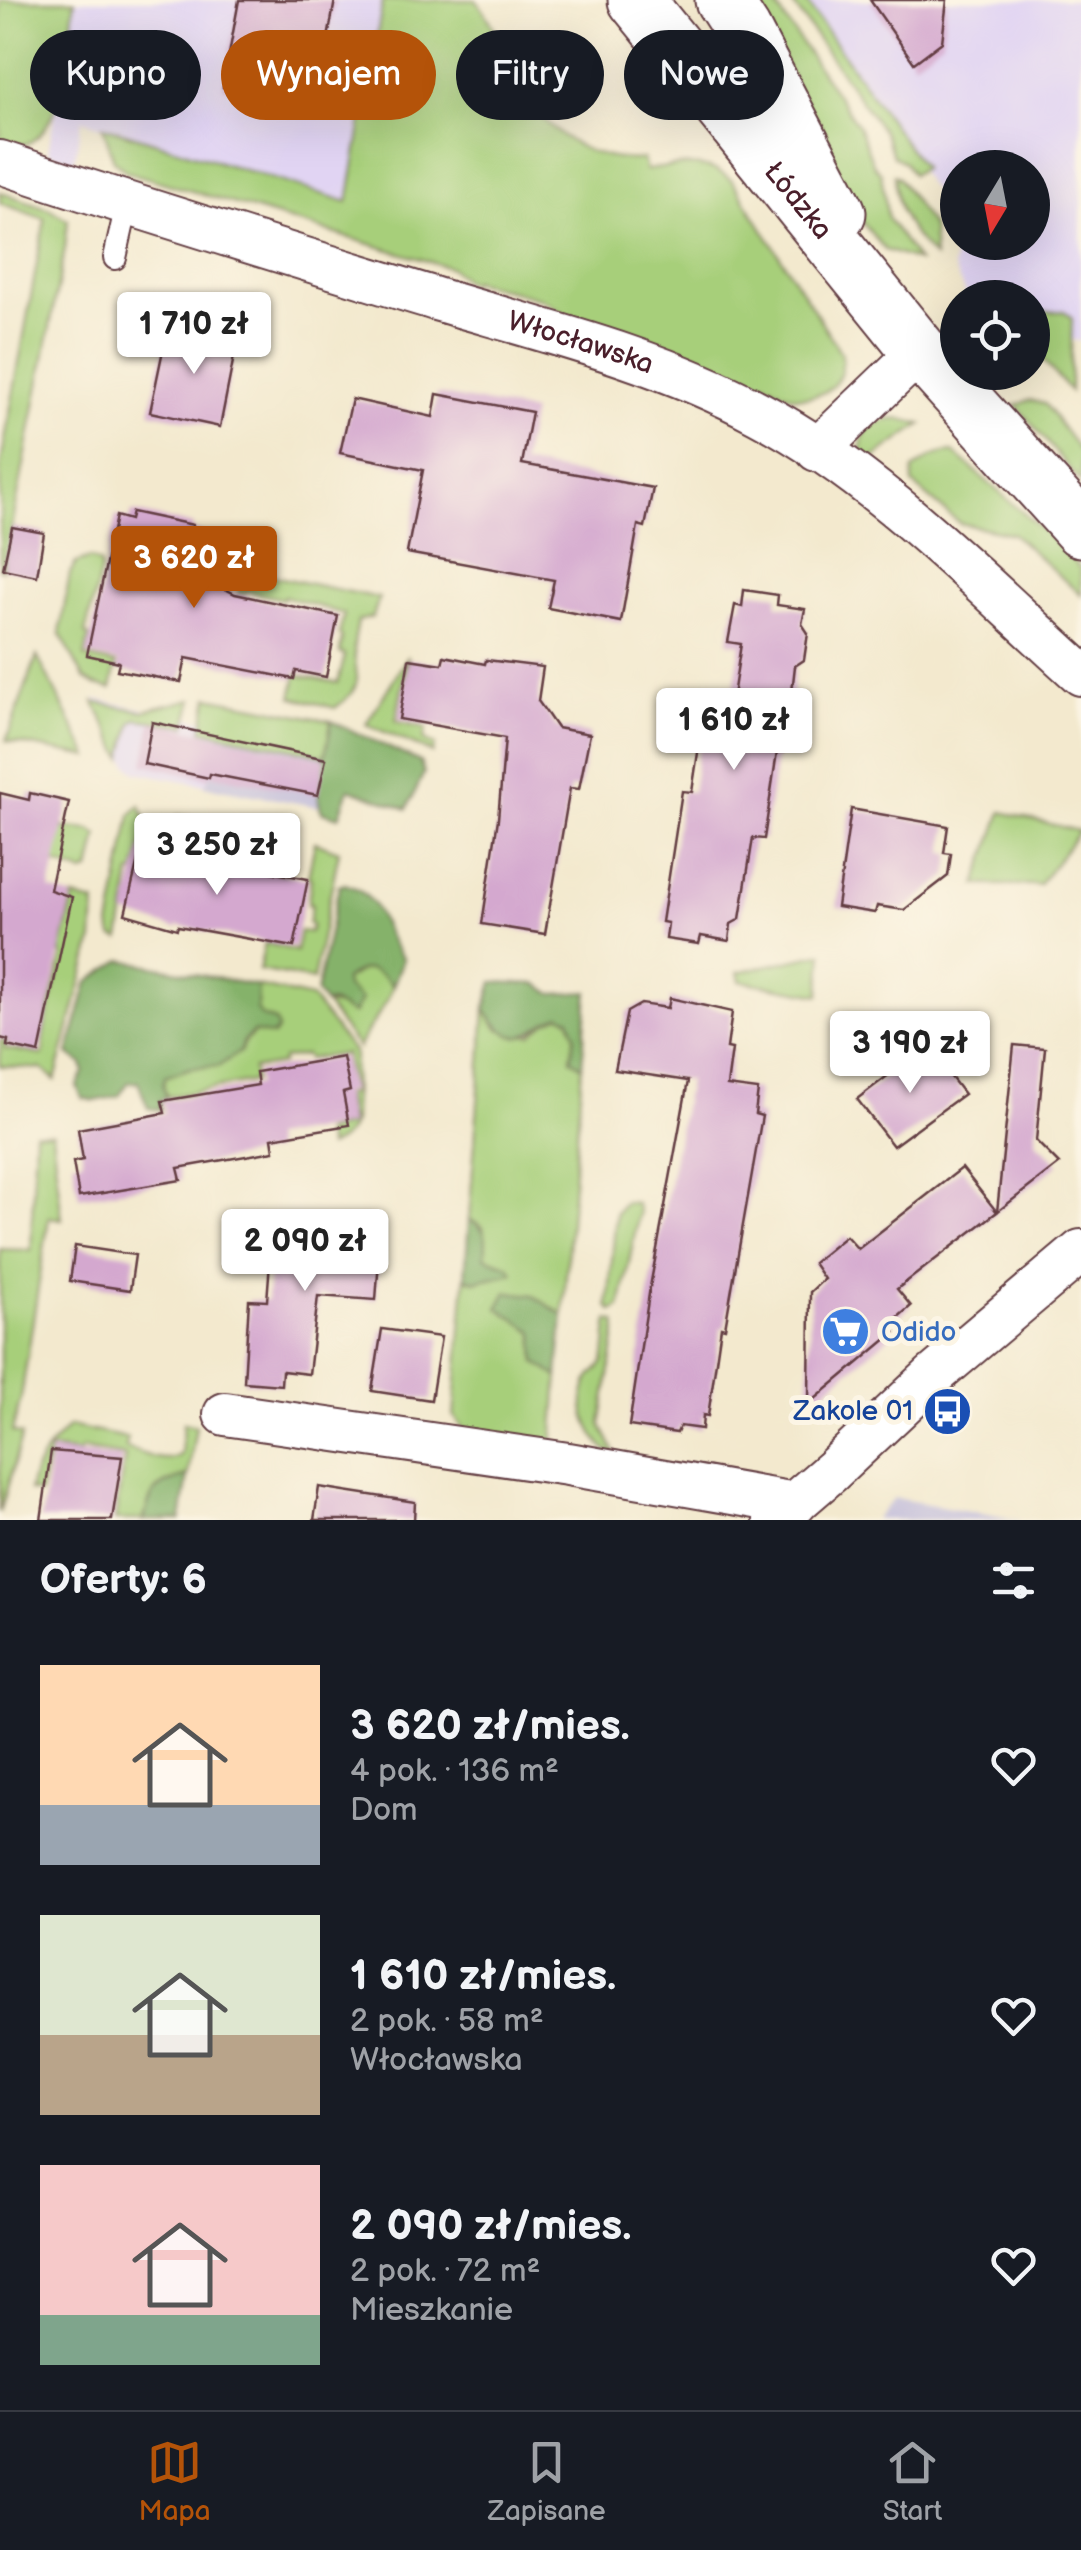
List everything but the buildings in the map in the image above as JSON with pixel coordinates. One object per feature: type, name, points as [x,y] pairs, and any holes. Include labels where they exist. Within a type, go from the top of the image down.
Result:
[{"type":"street","name":"Łódzka","points":[[636,0],[920,350],[1081,530]]},
{"type":"street","name":"Łódzka","points":[[722,0],[743,31],[886,305]]},
{"type":"street","name":"Włocławska","points":[[0,162],[127,205],[643,362],[762,414],[884,499],[1081,674]]},
{"type":"street","points":[[817,450],[920,350]]},
{"type":"street","points":[[225,1414],[568,1464],[785,1512],[933,1376],[1076,1266]]},
{"type":"lane","points":[[115,258],[127,205]]},
{"type":"shaded area","points":[[75,0],[383,0],[378,30],[221,30],[221,120],[363,120],[349,202],[82,120],[201,120],[201,30],[70,30]]},
{"type":"shaded area","points":[[797,0],[1081,0],[1081,341],[1050,338],[1050,280],[959,280],[953,267],[954,260],[1050,260],[1050,150],[940,150],[940,200]]},
{"type":"shaded area","points":[[54,120],[82,120],[74,162],[48,152]]},
{"type":"shaded area","points":[[95,699],[221,724],[206,785],[136,772],[128,765]]},
{"type":"shaded area","points":[[221,724],[330,745],[319,807],[204,786]]},
{"type":"shaded area","points":[[894,1498],[1021,1520],[874,1520]]},
{"type":"green space","points":[[0,0],[75,0],[71,30],[30,30],[30,120],[49,120],[38,136],[22,145],[0,142]]},
{"type":"green space","points":[[383,0],[476,0],[494,30],[456,30],[456,120],[545,120],[589,151],[643,159],[646,170],[701,166],[732,180],[841,353],[836,381],[813,396],[789,395],[764,382],[757,391],[577,322],[542,299],[472,283],[451,268],[127,172],[114,161],[103,126],[348,202],[362,120],[436,120],[436,30],[378,30]]},
{"type":"green space","points":[[753,0],[772,0],[858,126],[874,166],[881,173],[888,219],[918,261],[885,250],[854,212],[784,65],[784,30],[767,30]]},
{"type":"green space","points":[[790,0],[805,0],[923,168],[912,174],[904,162],[893,156],[883,132]]},
{"type":"green space","points":[[894,175],[932,227],[934,257],[905,220]]},
{"type":"green space","points":[[0,192],[50,209],[68,220],[12,527],[0,570],[0,467],[45,219],[0,203]]},
{"type":"green space","points":[[1064,311],[1072,318],[1070,391],[1050,368],[1050,312]]},
{"type":"green space","points":[[1030,400],[1045,404],[1081,453],[1081,483],[1016,405]]},
{"type":"green space","points":[[901,419],[922,424],[868,462],[861,449],[864,434],[879,422]]},
{"type":"green space","points":[[953,452],[1052,538],[1081,569],[1081,595],[1013,534],[959,523],[913,484],[913,470],[932,457]]},
{"type":"green space","points":[[90,558],[100,563],[101,570],[85,634],[89,636],[85,657],[116,664],[111,689],[84,678],[60,633],[70,573],[76,563]]},
{"type":"green space","points":[[244,570],[379,598],[373,617],[358,621],[354,644],[357,681],[335,708],[292,697],[297,675],[338,683],[345,655],[340,653],[339,635],[344,614],[284,596],[283,599],[246,591],[238,593]]},
{"type":"green space","points":[[37,656],[89,757],[6,741]]},
{"type":"green space","points":[[408,656],[396,721],[426,728],[424,740],[435,745],[433,753],[366,724]]},
{"type":"green space","points":[[209,697],[331,721],[326,756],[202,730]]},
{"type":"green space","points":[[193,699],[186,726],[137,719],[132,723],[123,758],[94,702],[143,711]]},
{"type":"green space","points":[[331,721],[420,762],[424,773],[407,809],[349,789],[339,817],[322,812],[320,781]]},
{"type":"green space","points":[[140,805],[148,822],[135,873],[131,874],[120,940],[113,937],[110,926],[131,815]]},
{"type":"green space","points":[[1002,812],[1079,831],[1039,885],[976,885]]},
{"type":"green space","points":[[177,816],[216,825],[219,840],[214,862],[208,859],[206,866],[196,864],[198,856],[193,855],[192,861],[173,857],[174,851],[169,850],[165,857],[167,827]]},
{"type":"green space","points":[[58,827],[90,830],[98,835],[90,871],[83,873],[53,863]]},
{"type":"green space","points":[[254,829],[286,836],[290,842],[286,872],[281,880],[278,872],[274,875],[253,871],[254,866],[248,864],[246,872],[235,871],[241,837]]},
{"type":"green space","points":[[315,842],[339,851],[313,980],[259,970],[265,943],[296,951],[300,931],[310,932],[308,877]]},
{"type":"green space","points":[[339,886],[358,889],[374,905],[403,959],[393,986],[370,970],[358,971],[345,980],[346,987],[361,1000],[353,1014],[330,1002],[325,1004],[316,993]]},
{"type":"green space","points":[[74,898],[95,903],[93,940],[55,1080],[42,1069],[0,1066],[0,1040],[6,1041],[5,1049],[43,1055],[45,1027]]},
{"type":"green space","points":[[823,953],[820,995],[740,981],[738,972]]},
{"type":"green space","points":[[122,960],[258,986],[257,1009],[261,1016],[275,1021],[278,1029],[273,1036],[254,1032],[244,1040],[241,1051],[219,1066],[190,1068],[165,1077],[167,1097],[160,1100],[161,1110],[148,1108],[138,1082],[128,1083],[119,1096],[95,1101],[82,1098],[77,1086],[84,1072],[82,1064],[68,1054],[88,982]]},
{"type":"green space","points":[[367,968],[379,970],[393,986],[358,1048],[325,1004],[342,1006],[344,980]]},
{"type":"green space","points":[[493,982],[538,984],[553,994],[588,992],[582,1067],[571,1059],[575,1035],[570,1019],[561,1015],[522,1036],[507,1033],[497,1024],[485,1010]]},
{"type":"green space","points":[[258,986],[311,998],[354,1053],[353,1122],[344,1137],[328,1147],[324,1132],[350,1125],[345,1095],[352,1093],[345,1054],[282,1059],[282,1064],[253,1069],[254,1081],[167,1097],[164,1077],[190,1068],[219,1066],[255,1032],[261,1016],[257,1009]]},
{"type":"green space","points":[[485,1010],[499,1029],[531,1035],[561,1015],[570,1019],[575,1035],[571,1059],[582,1067],[563,1315],[532,1295],[536,1362],[558,1377],[553,1446],[467,1434],[454,1416],[465,1278],[476,1281],[513,1273],[509,1266],[485,1257],[483,1227],[469,1219]]},
{"type":"green space","points":[[35,1132],[52,1133],[62,1219],[49,1217],[21,1398],[12,1432],[22,1435],[0,1513],[0,1249],[31,1250]]},
{"type":"green space","points":[[624,1202],[636,1203],[639,1213],[620,1307],[612,1311],[608,1306],[616,1213]]},
{"type":"green space","points":[[469,1219],[485,1235],[485,1257],[509,1266],[513,1273],[476,1281],[465,1278]]},
{"type":"green space","points":[[507,1292],[532,1295],[563,1315],[558,1377],[536,1362],[534,1332],[498,1308]]},
{"type":"green space","points":[[609,1320],[616,1322],[617,1328],[601,1424],[617,1457],[600,1444],[588,1424],[584,1401],[589,1380],[604,1361]]},
{"type":"green space","points":[[183,1423],[196,1426],[188,1476],[157,1489],[144,1520],[115,1520],[125,1456],[50,1449],[40,1493],[29,1491],[44,1455],[70,1426],[127,1438],[126,1448],[168,1459],[181,1454]]},
{"type":"green space","points":[[188,1476],[181,1520],[144,1520],[157,1489]]},
{"type":"place","name":"Odido","points":[[846,1332]]},
{"type":"place","name":"Zakole 01","points":[[948,1411]]}]
